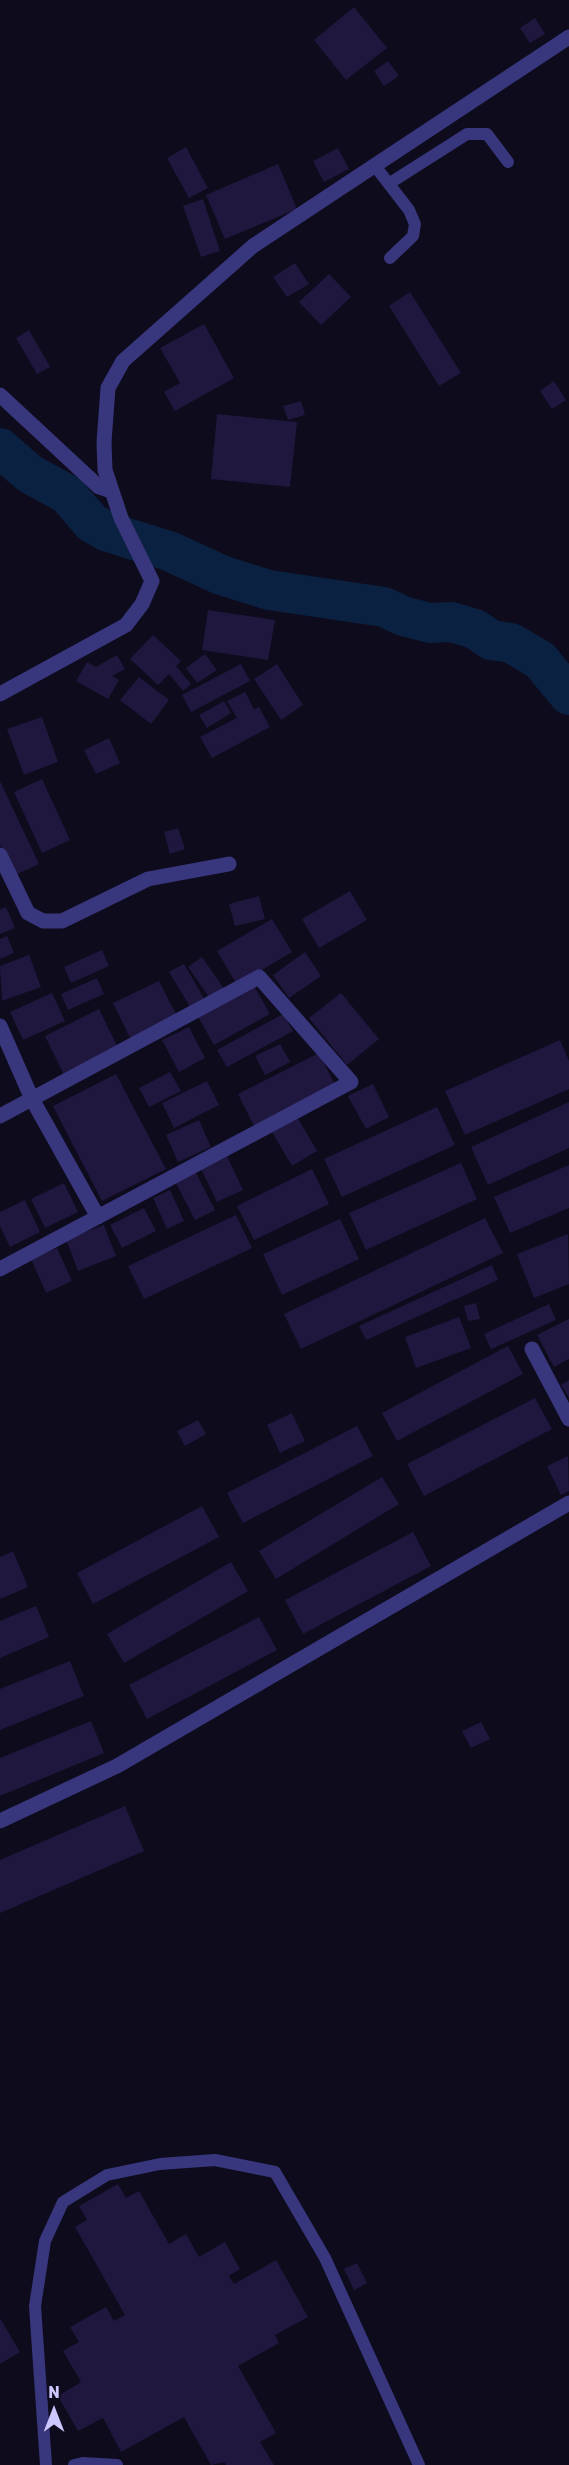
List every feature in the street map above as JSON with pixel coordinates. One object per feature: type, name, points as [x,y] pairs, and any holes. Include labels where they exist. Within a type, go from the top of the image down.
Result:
[{"type":"street","points":[[0,694],[126,625],[142,604],[152,581],[121,518],[105,470],[104,442],[108,388],[123,361],[253,246],[569,37]]},
{"type":"street","points":[[0,395],[99,487],[111,491]]},
{"type":"street","points":[[0,855],[28,913],[43,921],[62,921],[148,879],[229,864]]},
{"type":"street","points":[[0,1116],[259,977],[351,1082],[0,1269]]},
{"type":"street","points":[[0,1026],[32,1099],[98,1217]]},
{"type":"street","points":[[532,1349],[569,1419]]},
{"type":"street","points":[[0,1821],[117,1766],[569,1503]]},
{"type":"lane","points":[[390,183],[467,134],[487,134],[508,162]]},
{"type":"lane","points":[[375,166],[409,210],[415,224],[413,236],[390,258]]},
{"type":"lane","points":[[46,2465],[34,2306],[45,2241],[63,2202],[107,2175],[160,2164],[215,2160],[274,2172],[325,2258],[419,2465]]},
{"type":"lane","points":[[74,2465],[83,2463],[117,2465]]},
{"type":"building","points":[[354,7],[387,48],[346,80],[314,40]]},
{"type":"building","points":[[535,18],[545,34],[530,43],[520,28]]},
{"type":"building","points":[[388,61],[399,76],[384,86],[374,71]]},
{"type":"building","points":[[186,147],[208,188],[189,198],[167,158]]},
{"type":"building","points":[[338,148],[349,169],[324,182],[313,161]]},
{"type":"building","points":[[278,164],[297,209],[225,239],[206,195]]},
{"type":"building","points":[[203,199],[220,251],[201,257],[183,206]]},
{"type":"building","points":[[295,263],[309,284],[287,297],[273,277]]},
{"type":"building","points":[[329,274],[351,297],[321,325],[299,302]]},
{"type":"building","points":[[410,292],[461,373],[439,386],[389,306]]},
{"type":"building","points":[[204,324],[234,378],[175,411],[164,392],[180,383],[160,348]]},
{"type":"building","points":[[29,330],[50,367],[37,374],[16,338]]},
{"type":"building","points":[[554,381],[566,400],[552,409],[540,391]]},
{"type":"building","points":[[301,401],[305,415],[288,420],[283,406]]},
{"type":"building","points":[[217,414],[297,422],[290,487],[211,479]]},
{"type":"building","points":[[208,610],[275,620],[268,660],[202,650]]},
{"type":"building","points":[[153,635],[181,661],[176,666],[191,684],[183,691],[169,674],[158,685],[130,659]]},
{"type":"building","points":[[205,654],[217,670],[197,683],[186,668]]},
{"type":"building","points":[[117,655],[125,669],[112,676],[119,680],[108,699],[76,681],[87,662],[96,667]]},
{"type":"building","points":[[241,664],[250,681],[191,712],[182,695]]},
{"type":"building","points":[[277,664],[303,705],[281,720],[254,679]]},
{"type":"building","points":[[139,677],[169,700],[151,724],[120,700]]},
{"type":"building","points":[[245,692],[254,709],[259,707],[270,727],[212,758],[200,737],[237,718],[227,701]]},
{"type":"building","points":[[224,701],[231,713],[207,728],[199,715]]},
{"type":"building","points":[[42,717],[58,762],[24,775],[7,729]]},
{"type":"building","points":[[109,738],[120,763],[96,774],[84,750]]},
{"type":"building","points":[[42,779],[70,840],[42,853],[14,792]]},
{"type":"building","points":[[0,781],[39,864],[15,875],[0,844]]},
{"type":"building","points":[[178,828],[185,849],[170,854],[164,832]]},
{"type":"building","points":[[350,891],[367,920],[319,948],[302,919]]},
{"type":"building","points":[[259,896],[265,919],[235,926],[229,904]]},
{"type":"building","points":[[6,907],[15,928],[0,934],[0,909]]},
{"type":"building","points":[[272,919],[292,952],[237,985],[217,951]]},
{"type":"building","points":[[7,936],[14,953],[0,959],[0,939]]},
{"type":"building","points":[[102,950],[109,966],[71,983],[64,967]]},
{"type":"building","points":[[305,952],[321,976],[289,998],[273,975]]},
{"type":"building","points":[[29,955],[41,987],[2,1001],[0,966]]},
{"type":"building","points":[[202,957],[225,990],[211,1000],[188,967]]},
{"type":"building","points":[[184,964],[206,1002],[192,1010],[169,972]]},
{"type":"building","points":[[97,978],[104,994],[68,1010],[61,994]]},
{"type":"building","points":[[159,981],[178,1018],[131,1040],[113,1003]]},
{"type":"building","points":[[253,984],[270,1014],[214,1045],[197,1015]]},
{"type":"building","points":[[52,993],[65,1021],[23,1040],[10,1012]]},
{"type":"building","points":[[341,993],[379,1039],[347,1065],[309,1018]]},
{"type":"building","points":[[99,1009],[118,1048],[64,1075],[45,1036]]},
{"type":"building","points":[[283,1014],[293,1031],[227,1067],[217,1050]]},
{"type":"building","points":[[189,1027],[205,1058],[179,1072],[162,1040]]},
{"type":"building","points":[[560,1040],[569,1061],[569,1089],[465,1135],[445,1091]]},
{"type":"building","points":[[280,1044],[290,1062],[265,1075],[255,1056]]},
{"type":"building","points":[[319,1053],[335,1085],[254,1126],[238,1094]]},
{"type":"building","points":[[170,1072],[181,1091],[149,1107],[139,1088]]},
{"type":"building","points":[[116,1074],[166,1169],[102,1201],[53,1106]]},
{"type":"building","points":[[207,1081],[219,1105],[174,1128],[162,1103]]},
{"type":"building","points":[[373,1084],[389,1117],[366,1129],[348,1096]]},
{"type":"building","points":[[569,1102],[569,1148],[488,1185],[471,1147]]},
{"type":"building","points":[[437,1107],[455,1145],[342,1197],[324,1159]]},
{"type":"building","points":[[297,1117],[317,1151],[292,1166],[272,1132]]},
{"type":"building","points":[[199,1120],[211,1147],[178,1162],[166,1135]]},
{"type":"building","points":[[227,1156],[243,1190],[217,1202],[201,1169]]},
{"type":"building","points":[[461,1163],[477,1199],[366,1250],[349,1213]]},
{"type":"building","points":[[569,1165],[569,1208],[510,1233],[494,1197]]},
{"type":"building","points":[[312,1169],[329,1204],[254,1240],[237,1206]]},
{"type":"building","points":[[195,1171],[215,1210],[195,1220],[175,1181]]},
{"type":"building","points":[[64,1183],[78,1212],[45,1228],[31,1199]]},
{"type":"building","points":[[170,1190],[184,1221],[167,1229],[153,1198]]},
{"type":"building","points":[[25,1200],[40,1232],[10,1247],[0,1226],[0,1212]]},
{"type":"building","points":[[144,1208],[156,1231],[122,1248],[110,1225]]},
{"type":"building","points":[[236,1215],[252,1248],[144,1299],[128,1266]]},
{"type":"building","points":[[485,1218],[503,1253],[301,1349],[284,1314]]},
{"type":"building","points":[[340,1219],[359,1259],[282,1295],[263,1254]]},
{"type":"building","points":[[104,1225],[116,1256],[78,1271],[66,1239]]},
{"type":"building","points":[[568,1234],[569,1284],[534,1298],[517,1254]]},
{"type":"building","points":[[57,1248],[72,1281],[46,1293],[31,1259]]},
{"type":"building","points":[[492,1265],[498,1280],[366,1340],[359,1326]]},
{"type":"building","points":[[476,1303],[480,1319],[468,1321],[464,1306]]},
{"type":"building","points":[[549,1304],[556,1320],[491,1349],[484,1334]]},
{"type":"building","points":[[459,1317],[471,1348],[416,1368],[405,1337]]},
{"type":"building","points":[[569,1319],[569,1359],[554,1367],[537,1335]]},
{"type":"building","points":[[508,1346],[523,1374],[397,1441],[382,1413]]},
{"type":"building","points":[[569,1380],[569,1398],[561,1385]]},
{"type":"building","points":[[535,1398],[552,1429],[424,1496],[407,1464]]},
{"type":"building","points":[[292,1413],[305,1441],[280,1453],[267,1425]]},
{"type":"building","points":[[198,1420],[206,1434],[185,1446],[177,1431]]},
{"type":"building","points":[[357,1426],[373,1456],[243,1523],[227,1493]]},
{"type":"building","points":[[568,1456],[569,1491],[561,1495],[547,1466]]},
{"type":"building","points":[[382,1477],[399,1504],[276,1579],[259,1551]]},
{"type":"building","points":[[202,1506],[219,1537],[93,1604],[77,1573]]},
{"type":"building","points":[[413,1532],[431,1566],[303,1634],[285,1600]]},
{"type":"building","points":[[13,1551],[28,1587],[0,1599],[0,1557]]},
{"type":"building","points":[[231,1562],[248,1591],[124,1663],[107,1634]]},
{"type":"building","points":[[36,1606],[49,1637],[0,1658],[0,1621]]},
{"type":"building","points":[[259,1617],[277,1650],[147,1719],[129,1685]]},
{"type":"building","points":[[70,1661],[84,1696],[0,1730],[0,1689]]},
{"type":"building","points":[[91,1721],[104,1753],[0,1796],[0,1758]]},
{"type":"building","points":[[481,1722],[490,1739],[471,1748],[462,1731]]},
{"type":"building","points":[[125,1806],[144,1851],[0,1913],[0,1860]]},
{"type":"building","points":[[118,2184],[126,2198],[139,2191],[169,2244],[186,2234],[199,2257],[225,2242],[240,2269],[229,2276],[234,2284],[276,2260],[308,2317],[275,2335],[279,2343],[238,2366],[276,2433],[260,2442],[274,2465],[226,2465],[225,2462],[211,2465],[184,2417],[121,2452],[103,2418],[78,2431],[58,2396],[81,2382],[63,2351],[79,2342],[70,2327],[106,2307],[114,2321],[125,2315],[75,2227],[87,2220],[79,2206]]},
{"type":"building","points":[[357,2263],[367,2283],[354,2290],[344,2269]]},
{"type":"building","points":[[0,2318],[20,2352],[0,2364]]},
{"type":"waterway","points":[[0,448],[30,474],[67,494],[92,523],[108,532],[169,551],[221,575],[269,590],[384,607],[403,616],[430,623],[451,622],[475,629],[491,640],[511,643],[540,660],[569,695]]}]
